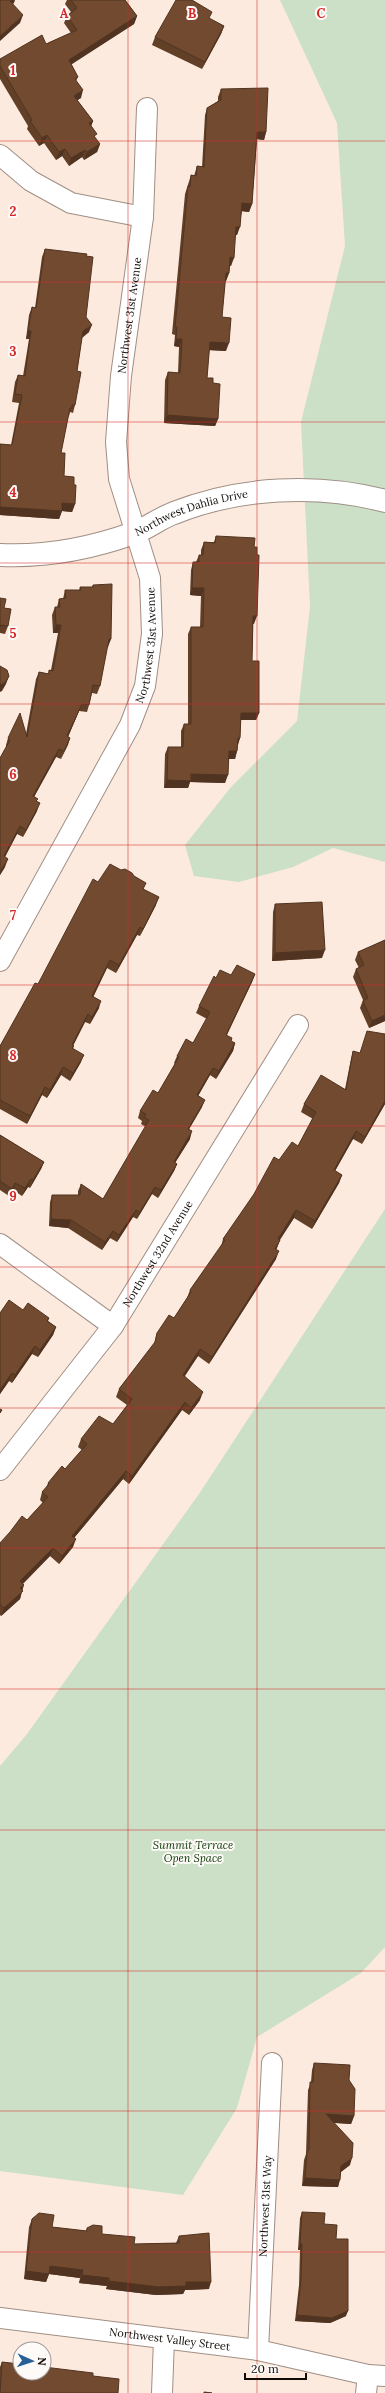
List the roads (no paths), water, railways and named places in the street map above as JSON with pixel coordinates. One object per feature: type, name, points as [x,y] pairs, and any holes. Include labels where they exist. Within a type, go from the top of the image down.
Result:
[{"type":"street","name":"Northwest 31st Avenue","points":[[0,960],[130,725],[145,686],[152,634],[150,578],[119,479],[116,442],[121,376],[143,217],[148,108]]},
{"type":"street","points":[[0,156],[31,181],[71,203],[143,217]]},
{"type":"street","name":"Northwest Dahlia Drive","points":[[0,555],[84,548],[135,533],[174,513],[240,494],[304,489],[356,493],[385,501]]},
{"type":"street","name":"Northwest 32nd Avenue","points":[[0,1470],[113,1326],[298,1025]]},
{"type":"street","points":[[0,1244],[113,1326]]},
{"type":"street","name":"Northwest 31st Way","points":[[258,2350],[272,2063]]},
{"type":"street","name":"Northwest Valley Street","points":[[0,2318],[164,2340],[258,2350],[373,2381]]},
{"type":"street","points":[[162,2393],[164,2340]]},
{"type":"park label","name":"Summit Terrace Open Space","points":[[193,1851]]}]
